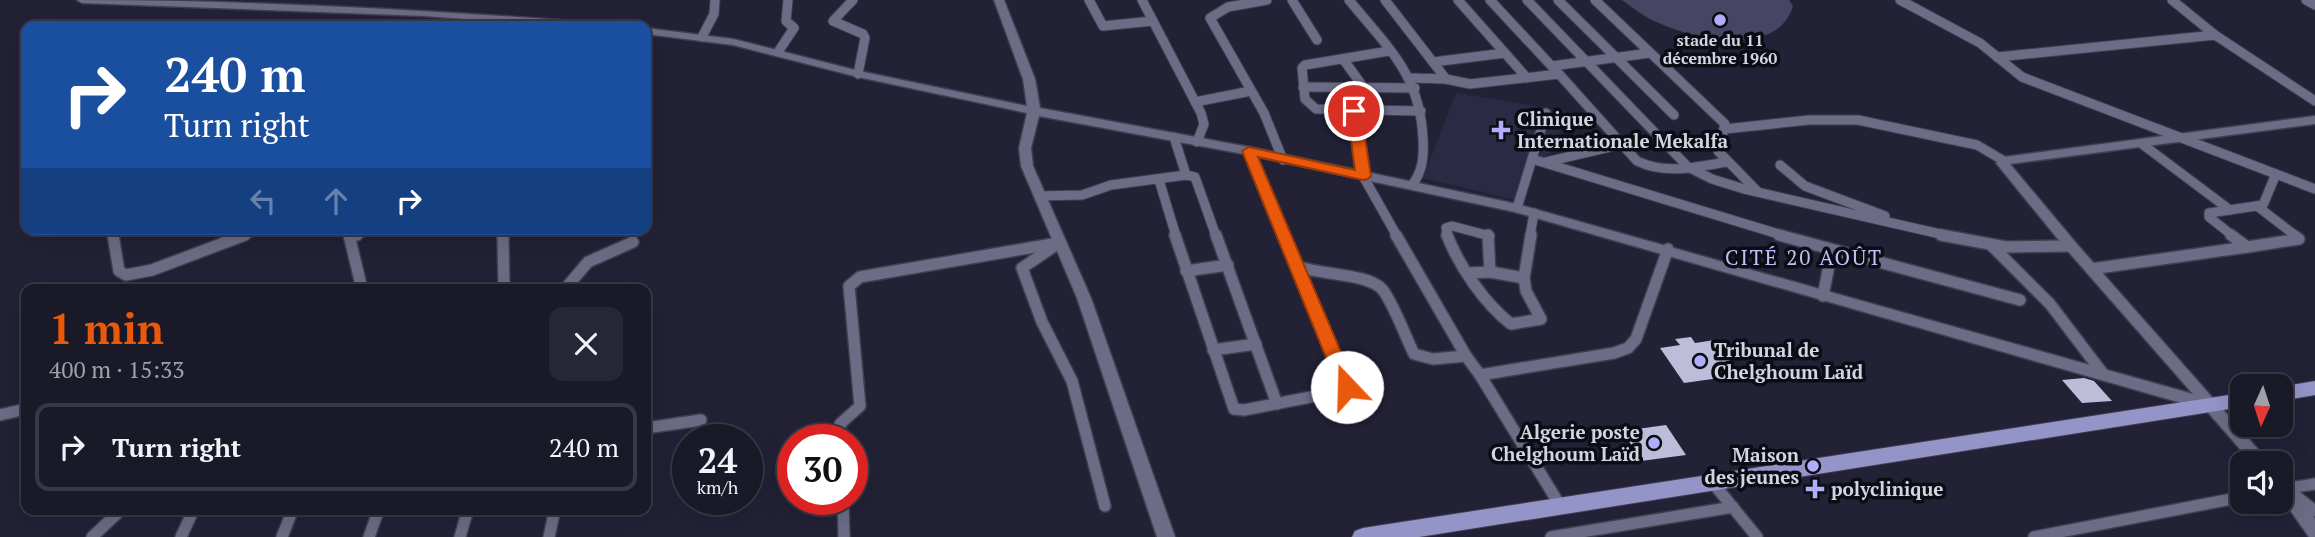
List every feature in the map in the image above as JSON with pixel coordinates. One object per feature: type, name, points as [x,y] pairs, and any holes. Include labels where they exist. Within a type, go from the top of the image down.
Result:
[{"type":"main road","points":[[2293,392],[2315,388]]},
{"type":"main road","points":[[1363,537],[2230,402]]},
{"type":"street","points":[[82,0],[424,13],[534,21]]},
{"type":"street","points":[[702,37],[714,14],[715,0]]},
{"type":"street","points":[[778,52],[794,29],[786,21],[788,0]]},
{"type":"street","points":[[853,0],[833,22],[863,34],[865,38],[858,74]]},
{"type":"street","points":[[999,0],[1029,79],[1034,111],[1025,148],[1027,166],[1084,298],[1166,537]]},
{"type":"street","points":[[1090,0],[1103,26],[1153,21]]},
{"type":"street","points":[[1142,0],[1204,124],[1197,142]]},
{"type":"street","points":[[1267,0],[1216,10],[1210,18],[1264,113],[1283,160]]},
{"type":"street","points":[[1292,0],[1317,40]]},
{"type":"street","points":[[1349,0],[1415,88],[1421,111],[1422,167],[1419,178],[1412,186]]},
{"type":"street","points":[[1385,1],[1397,0]]},
{"type":"street","points":[[1458,0],[1527,78]]},
{"type":"street","points":[[1490,0],[1637,161],[1647,167],[1688,167],[1727,162]]},
{"type":"street","points":[[1527,0],[1688,167],[1712,179],[1992,246],[2071,246]]},
{"type":"street","points":[[1558,0],[1674,115]]},
{"type":"street","points":[[1595,0],[1725,124],[1717,144],[1718,151],[1758,192]]},
{"type":"street","points":[[1900,0],[1980,43],[2022,77],[2315,189]]},
{"type":"street","points":[[2172,0],[2215,35],[2315,101]]},
{"type":"street","points":[[1385,1],[1446,79]]},
{"type":"street","points":[[651,32],[702,37],[778,52],[858,74],[1034,111],[1249,151],[1517,208],[2210,405]]},
{"type":"street","points":[[1997,57],[2215,35]]},
{"type":"street","points":[[1389,51],[1303,67],[1305,99],[1316,109],[1421,111]]},
{"type":"street","points":[[1433,62],[1505,53]]},
{"type":"street","points":[[1552,66],[1650,53]]},
{"type":"street","points":[[1343,59],[1364,88]]},
{"type":"street","points":[[1409,78],[1470,83],[1559,74]]},
{"type":"street","points":[[1303,87],[1415,88]]},
{"type":"street","points":[[1195,102],[1251,91]]},
{"type":"street","points":[[1354,111],[1363,176],[1466,356],[1561,507]]},
{"type":"street","points":[[1517,208],[1537,161],[1546,113]]},
{"type":"street","points":[[1725,129],[1809,120],[1858,120],[1976,145],[2004,161],[2315,120]]},
{"type":"street","points":[[1174,137],[1186,175]]},
{"type":"street","points":[[1537,161],[1623,144]]},
{"type":"street","points":[[2142,144],[2230,210]]},
{"type":"street","points":[[1159,180],[1186,271],[1234,409],[1244,411],[1347,390],[1249,151]]},
{"type":"street","points":[[1537,161],[1832,250],[2020,300]]},
{"type":"street","points":[[2004,161],[2004,169],[2251,451]]},
{"type":"street","points":[[1780,165],[1805,186],[1900,224]]},
{"type":"street","points":[[2247,247],[2208,215],[2263,205],[2276,174]]},
{"type":"street","points":[[1039,196],[1082,195],[1111,185],[1186,175],[1196,178],[1277,404]]},
{"type":"street","points":[[2091,269],[2300,239],[2257,206]]},
{"type":"street","points":[[1490,272],[1490,235],[1449,226],[1445,232],[1447,238],[1498,316],[1516,325],[1541,319],[1526,291],[1524,278],[1534,213]]},
{"type":"street","points":[[113,235],[119,271],[126,275],[152,270],[243,235]]},
{"type":"street","points":[[347,235],[361,284]]},
{"type":"street","points":[[503,235],[504,284]]},
{"type":"street","points":[[569,284],[588,262],[633,242]]},
{"type":"street","points":[[841,424],[860,406],[849,286],[860,276],[1058,243]]},
{"type":"street","points":[[1058,243],[1022,268],[1042,322],[1072,381],[1105,506]]},
{"type":"street","points":[[1992,246],[2050,304],[2105,375]]},
{"type":"street","points":[[1480,375],[1614,353],[1628,348],[1636,339],[1668,249]]},
{"type":"street","points":[[1823,296],[1832,250]]},
{"type":"street","points":[[1186,271],[1228,265]]},
{"type":"street","points":[[1297,266],[1310,271],[1360,279],[1381,288],[1414,354],[1420,358],[1427,360],[1466,356]]},
{"type":"street","points":[[1468,273],[1490,272],[1524,278]]},
{"type":"street","points":[[1213,350],[1256,344]]},
{"type":"street","points":[[0,415],[21,410]]},
{"type":"street","points":[[651,427],[701,420]]},
{"type":"street","points":[[1713,483],[1757,537]]},
{"type":"street","points":[[2293,486],[2315,484]]},
{"type":"street","points":[[2034,537],[2097,532],[2230,500]]},
{"type":"street","points":[[2293,500],[2314,524]]},
{"type":"street","points":[[1551,537],[1733,508]]},
{"type":"street","points":[[92,537],[116,515]]},
{"type":"street","points":[[181,537],[191,515]]},
{"type":"street","points":[[282,537],[291,515]]},
{"type":"street","points":[[369,537],[377,515]]},
{"type":"street","points":[[460,537],[466,515]]},
{"type":"street","points":[[549,537],[554,515]]},
{"type":"street","points":[[843,515],[844,537]]},
{"type":"shaded area","name":"stade du 11 décembre 1960","points":[[1622,0],[1789,0],[1793,6],[1784,22],[1771,33],[1754,39],[1734,40],[1713,39],[1674,29],[1640,13]]},
{"type":"shaded area","name":"Clinique Internationale Mekalfa","points":[[1456,93],[1566,111],[1554,149],[1527,174],[1519,201],[1423,178]]},
{"type":"building","name":"Tribunal de Chelghoum Laïd","points":[[1691,337],[1695,343],[1715,340],[1741,375],[1684,383],[1660,348],[1680,345],[1675,339]]},
{"type":"building","points":[[2084,378],[2094,381],[2112,401],[2082,403],[2062,380]]},
{"type":"building","name":"Algerie poste Chelghoum Laïd","points":[[1666,425],[1686,455],[1641,461],[1623,431]]},
{"type":"place","name":"stade du 11 décembre 1960","points":[[1720,20]]},
{"type":"place","name":"Clinique Internationale Mekalfa","points":[[1501,130]]},
{"type":"place","name":"Tribunal de Chelghoum Laïd","points":[[1700,361]]},
{"type":"place","name":"Algerie poste Chelghoum Laïd","points":[[1654,443]]},
{"type":"place","name":"Maison des jeunes","points":[[1813,466]]},
{"type":"place","name":"polyclinique","points":[[1815,489]]},
{"type":"district","name":"CITÉ 20 AOÛT","points":[[1804,258]]},
{"type":"route","points":[[1347,387],[1249,151],[1363,176],[1354,111]]}]
